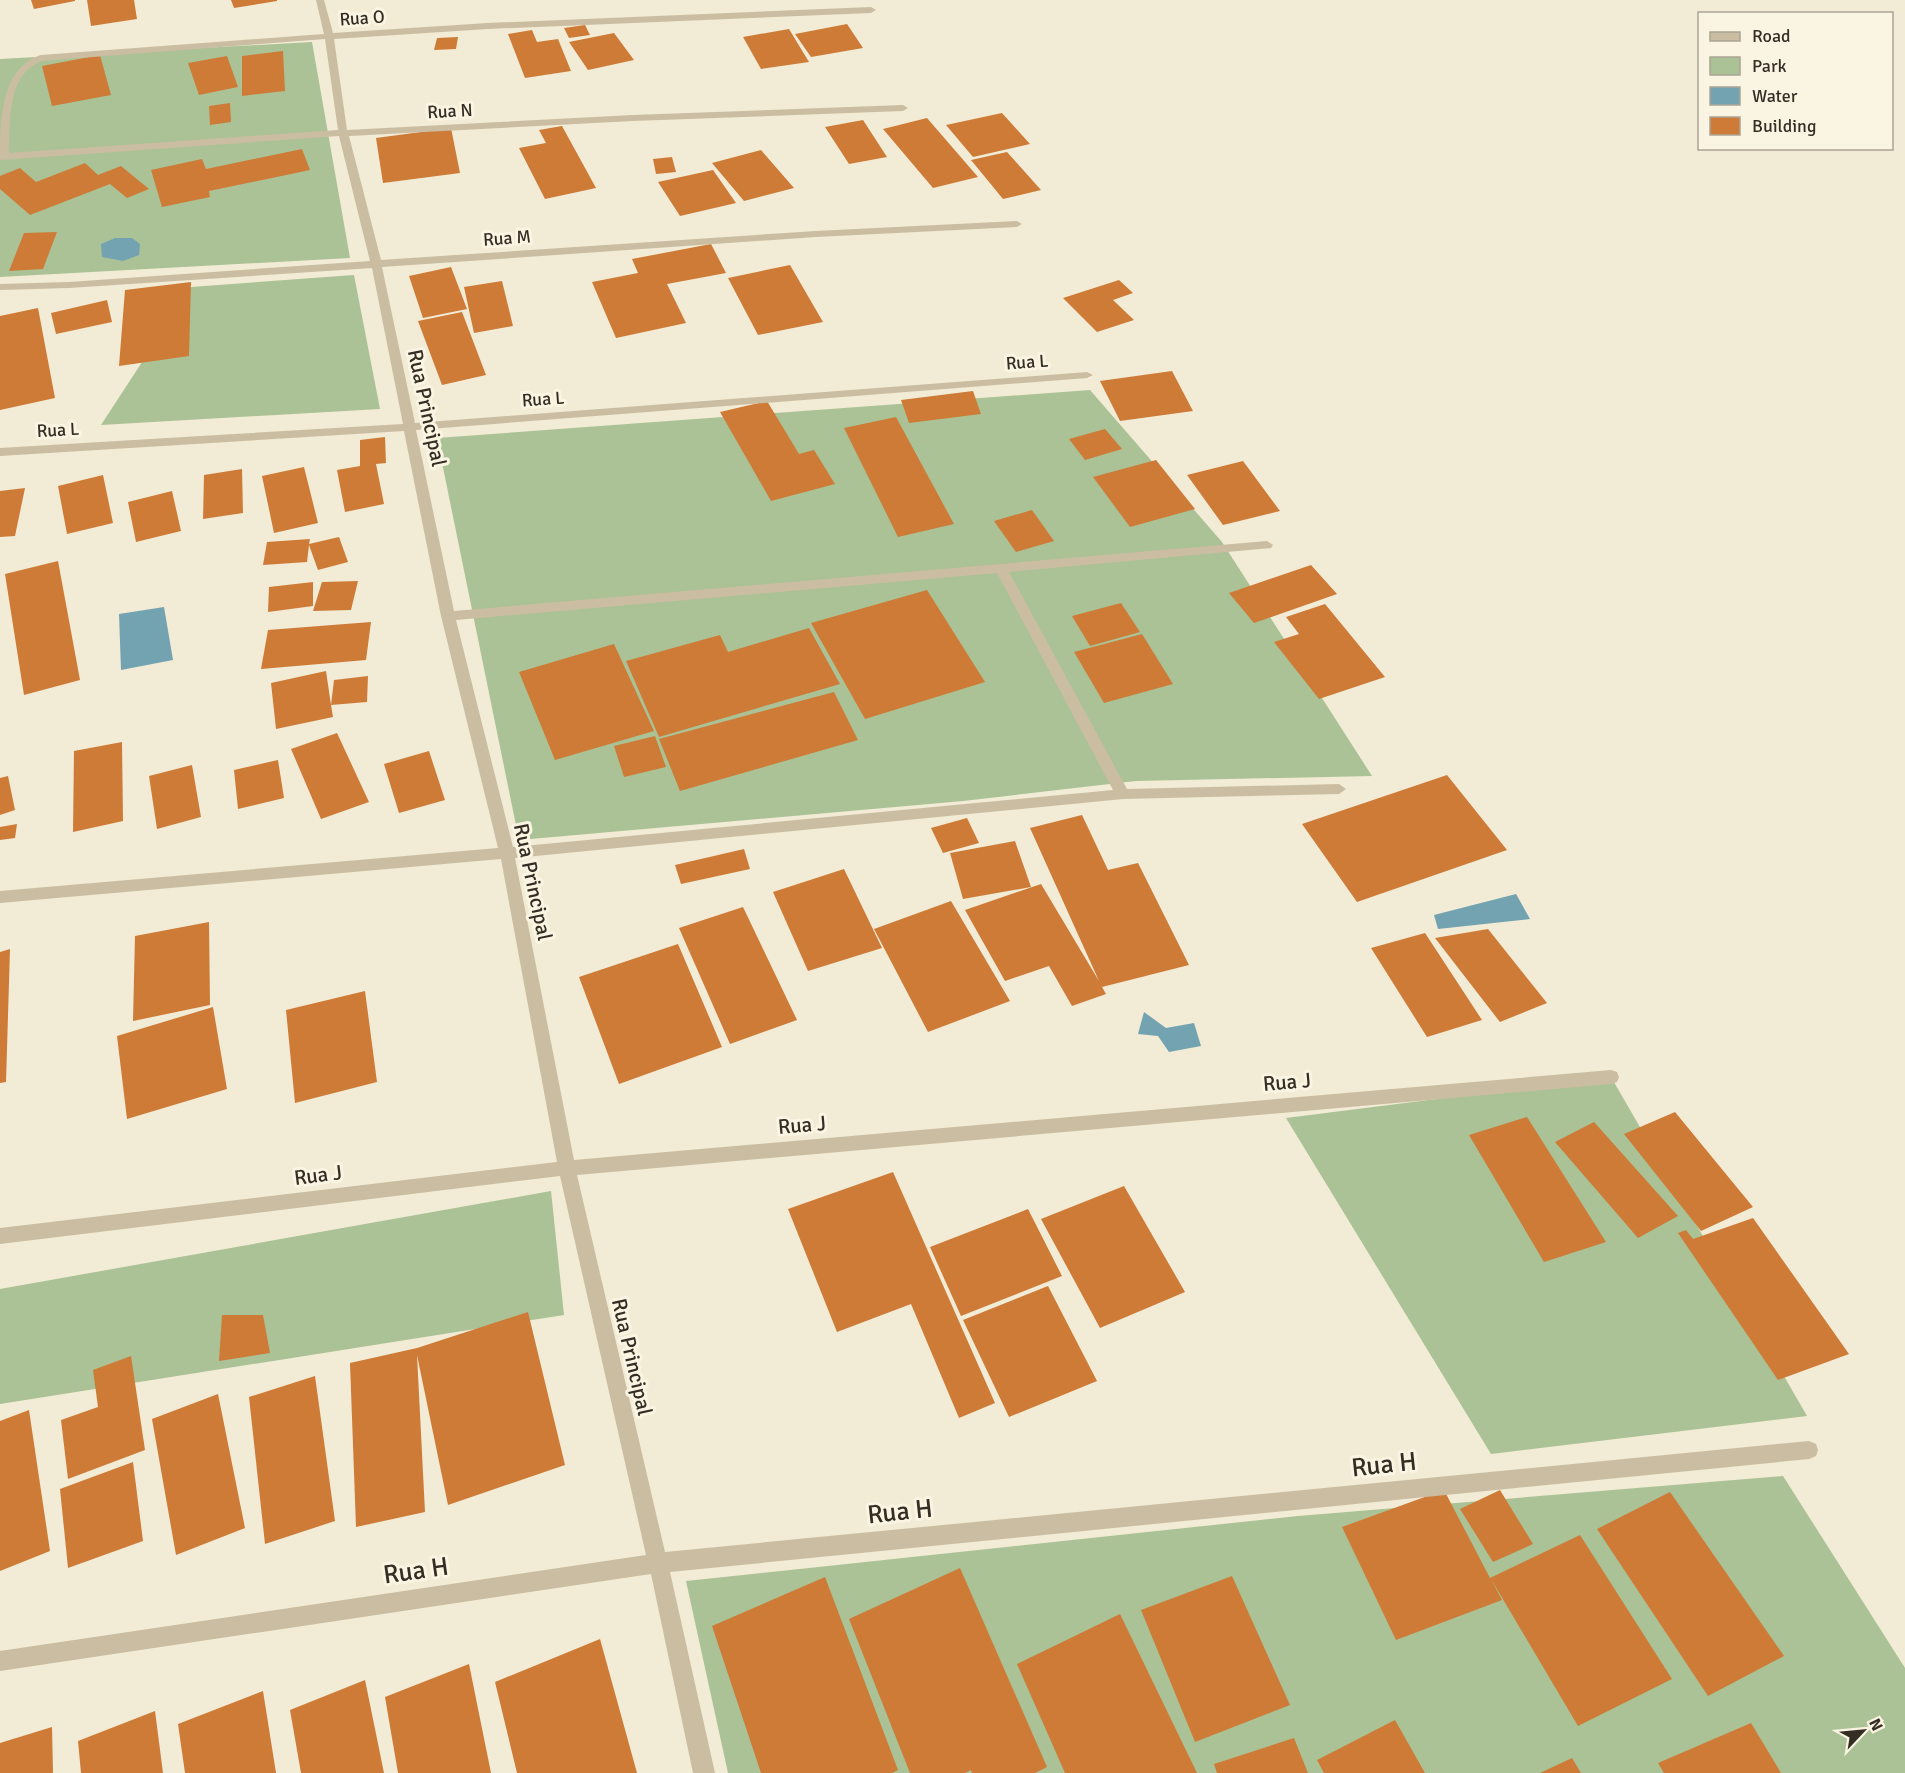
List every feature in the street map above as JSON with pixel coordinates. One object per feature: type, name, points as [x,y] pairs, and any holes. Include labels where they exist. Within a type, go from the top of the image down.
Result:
[{"type":"street","name":"Rua Principal","points":[[320,0],[329,37],[343,133],[376,263],[448,616],[507,853],[567,1168],[704,1773]]},
{"type":"street","name":"Rua O","points":[[2,157],[11,90],[18,72],[29,62],[56,56],[488,26],[871,10]]},
{"type":"street","name":"Rua N","points":[[2,157],[343,133],[633,118],[903,108]]},
{"type":"street","name":"Rua M","points":[[0,287],[69,285],[816,234],[1017,224]]},
{"type":"street","name":"Rua L","points":[[0,452],[410,427],[1088,375]]},
{"type":"street","points":[[448,616],[1267,546]]},
{"type":"street","points":[[1001,569],[1123,794]]},
{"type":"street","points":[[0,897],[507,853],[1123,794],[1339,789]]},
{"type":"street","name":"Rua J","points":[[0,1236],[567,1168],[1611,1077]]},
{"type":"street","name":"Rua H","points":[[0,1661],[658,1563],[1809,1450]]},
{"type":"green space","points":[[312,42],[350,258],[0,277],[0,59]]},
{"type":"green space","points":[[354,275],[380,409],[101,425],[191,287]]},
{"type":"green space","points":[[1090,390],[1222,542],[1372,776],[1136,781],[963,801],[519,840],[437,438]]},
{"type":"green space","points":[[1611,1077],[1807,1416],[1491,1454],[1286,1118]]},
{"type":"green space","points":[[551,1191],[564,1315],[0,1404],[0,1289]]},
{"type":"green space","points":[[1783,1476],[1905,1668],[1905,1773],[728,1773],[686,1581],[1298,1516]]},
{"type":"water","points":[[115,238],[132,238],[140,244],[139,255],[123,261],[102,257],[101,244]]},
{"type":"water","points":[[164,607],[173,660],[121,670],[119,614]]},
{"type":"water","points":[[1516,894],[1530,919],[1438,929],[1434,915]]},
{"type":"water","points":[[1144,1012],[1166,1028],[1194,1023],[1201,1046],[1169,1052],[1158,1036],[1138,1034]]},
{"type":"building","points":[[31,0],[75,0],[75,1],[34,9]]},
{"type":"building","points":[[87,0],[134,0],[137,19],[91,26]]},
{"type":"building","points":[[231,0],[277,0],[277,1],[234,8]]},
{"type":"building","points":[[847,24],[863,48],[811,57],[795,34]]},
{"type":"building","points":[[585,25],[590,35],[569,38],[564,28]]},
{"type":"building","points":[[789,29],[809,62],[761,69],[743,37]]},
{"type":"building","points":[[532,30],[537,42],[558,39],[571,71],[525,78],[508,34]]},
{"type":"building","points":[[614,33],[634,60],[588,70],[569,42]]},
{"type":"building","points":[[458,37],[456,49],[434,50],[437,38]]},
{"type":"building","points":[[283,51],[285,91],[242,96],[242,56]]},
{"type":"building","points":[[100,55],[111,95],[52,106],[42,66]]},
{"type":"building","points":[[227,56],[238,87],[199,95],[188,63]]},
{"type":"building","points":[[230,103],[231,122],[210,125],[209,106]]},
{"type":"building","points":[[1002,113],[1030,144],[973,157],[946,125]]},
{"type":"building","points":[[927,118],[978,177],[933,188],[883,129]]},
{"type":"building","points":[[863,120],[887,157],[849,164],[825,127]]},
{"type":"building","points":[[562,126],[596,188],[545,199],[519,148],[546,143],[539,130]]},
{"type":"building","points":[[451,128],[460,173],[383,183],[376,138]]},
{"type":"building","points":[[302,149],[310,170],[209,191],[210,197],[162,207],[151,170],[202,159],[206,169]]},
{"type":"building","points":[[761,150],[794,188],[744,201],[712,163]]},
{"type":"building","points":[[1007,152],[1041,190],[1003,199],[971,160]]},
{"type":"building","points":[[672,157],[676,172],[656,174],[653,159]]},
{"type":"building","points":[[85,163],[98,175],[121,166],[149,189],[127,198],[110,184],[30,215],[0,189],[0,176],[20,168],[36,182]]},
{"type":"building","points":[[713,170],[736,203],[680,216],[658,182]]},
{"type":"building","points":[[57,232],[43,269],[9,271],[24,233]]},
{"type":"building","points":[[711,244],[726,273],[667,284],[686,323],[616,338],[592,282],[638,273],[632,259]]},
{"type":"building","points":[[790,265],[823,322],[758,335],[728,278]]},
{"type":"building","points":[[451,267],[467,309],[423,318],[409,276]]},
{"type":"building","points":[[1119,280],[1133,293],[1113,300],[1134,320],[1097,332],[1063,298]]},
{"type":"building","points":[[502,281],[513,326],[474,333],[464,287]]},
{"type":"building","points":[[191,282],[189,356],[119,366],[125,290]]},
{"type":"building","points":[[107,300],[112,322],[56,334],[51,313]]},
{"type":"building","points":[[38,308],[55,398],[0,410],[0,316]]},
{"type":"building","points":[[462,312],[486,375],[442,385],[418,321]]},
{"type":"building","points":[[1172,371],[1193,411],[1120,421],[1100,381]]},
{"type":"building","points":[[973,391],[981,414],[909,423],[901,400]]},
{"type":"building","points":[[767,401],[799,454],[814,450],[835,484],[771,501],[720,412]]},
{"type":"building","points":[[896,417],[954,524],[898,537],[844,428]]},
{"type":"building","points":[[1105,429],[1122,449],[1085,460],[1069,439]]},
{"type":"building","points":[[385,437],[386,463],[376,464],[384,504],[345,512],[337,470],[360,466],[360,440]]},
{"type":"building","points":[[1156,460],[1195,509],[1130,527],[1093,477]]},
{"type":"building","points":[[1243,461],[1280,511],[1223,525],[1187,475]]},
{"type":"building","points":[[304,467],[318,523],[274,533],[262,476]]},
{"type":"building","points":[[242,469],[243,513],[203,519],[204,475]]},
{"type":"building","points":[[103,475],[113,523],[67,534],[58,486]]},
{"type":"building","points":[[25,488],[15,536],[0,537],[0,491]]},
{"type":"building","points":[[172,491],[181,531],[136,542],[128,502]]},
{"type":"building","points":[[1032,510],[1054,541],[1016,552],[994,521]]},
{"type":"building","points":[[339,537],[348,562],[318,570],[309,545],[307,562],[263,565],[267,542],[310,539],[309,544]]},
{"type":"building","points":[[58,561],[80,680],[24,695],[5,574]]},
{"type":"building","points":[[1311,565],[1337,594],[1254,623],[1229,593]]},
{"type":"building","points":[[358,581],[351,610],[313,611],[322,582]]},
{"type":"building","points":[[313,582],[313,606],[268,612],[269,587]]},
{"type":"building","points":[[927,590],[985,682],[865,719],[811,623]]},
{"type":"building","points":[[1121,603],[1140,632],[1090,646],[1072,616]]},
{"type":"building","points":[[1325,604],[1385,677],[1319,699],[1274,642],[1299,634],[1286,617]]},
{"type":"building","points":[[371,622],[366,660],[261,669],[268,630]]},
{"type":"building","points":[[809,628],[840,684],[659,737],[626,661],[720,635],[728,652]]},
{"type":"building","points":[[1142,634],[1173,684],[1104,703],[1074,652]]},
{"type":"building","points":[[614,644],[654,731],[555,760],[519,672]]},
{"type":"building","points":[[326,671],[333,717],[276,729],[271,683]]},
{"type":"building","points":[[368,676],[367,702],[331,705],[334,680]]},
{"type":"building","points":[[834,692],[858,740],[680,791],[659,739]]},
{"type":"building","points":[[337,733],[369,802],[321,819],[291,749]]},
{"type":"building","points":[[655,736],[666,767],[624,777],[614,746]]},
{"type":"building","points":[[122,742],[123,821],[73,832],[74,751]]},
{"type":"building","points":[[429,751],[445,800],[399,813],[384,764]]},
{"type":"building","points":[[278,760],[284,798],[238,809],[234,770]]},
{"type":"building","points":[[192,765],[201,817],[157,829],[149,776]]},
{"type":"building","points":[[1447,775],[1507,850],[1357,902],[1302,824]]},
{"type":"building","points":[[8,776],[15,810],[0,815],[0,778]]},
{"type":"building","points":[[1082,815],[1108,870],[1138,863],[1189,965],[1102,987],[1106,994],[1072,1006],[1049,966],[1005,981],[965,910],[1041,884],[1099,981],[1030,828]]},
{"type":"building","points":[[967,818],[979,843],[943,853],[931,828]]},
{"type":"building","points":[[17,824],[15,838],[0,840],[0,827]]},
{"type":"building","points":[[1015,841],[1031,887],[963,899],[950,853]]},
{"type":"building","points":[[744,849],[750,869],[681,884],[675,865]]},
{"type":"building","points":[[844,869],[882,948],[808,971],[773,892]]},
{"type":"building","points":[[951,901],[1010,1001],[928,1032],[874,929]]},
{"type":"building","points":[[743,907],[797,1020],[730,1044],[679,928]]},
{"type":"building","points":[[209,922],[210,1005],[133,1021],[135,936]]},
{"type":"building","points":[[1488,929],[1547,1003],[1500,1022],[1435,938]]},
{"type":"building","points":[[1425,933],[1482,1020],[1427,1037],[1371,948]]},
{"type":"building","points":[[678,944],[722,1047],[619,1084],[579,977]]},
{"type":"building","points":[[10,949],[6,1082],[0,1083],[0,952]]},
{"type":"building","points":[[365,991],[377,1082],[295,1103],[286,1010]]},
{"type":"building","points":[[213,1007],[227,1089],[127,1119],[117,1036]]},
{"type":"building","points":[[1675,1112],[1753,1207],[1701,1231],[1624,1134]]},
{"type":"building","points":[[1527,1117],[1606,1242],[1544,1262],[1469,1135]]},
{"type":"building","points":[[1594,1122],[1678,1216],[1638,1238],[1555,1142]]},
{"type":"building","points":[[893,1172],[995,1403],[959,1418],[911,1304],[837,1332],[788,1209]]},
{"type":"building","points":[[1124,1186],[1185,1292],[1100,1328],[1041,1219]]},
{"type":"building","points":[[1028,1209],[1062,1276],[961,1316],[930,1247]]},
{"type":"building","points":[[1753,1218],[1849,1354],[1778,1380],[1678,1233],[1686,1230],[1693,1239]]},
{"type":"building","points":[[1048,1286],[1097,1381],[1009,1417],[963,1320]]},
{"type":"building","points":[[528,1312],[565,1465],[448,1505],[417,1355],[425,1512],[356,1527],[350,1363],[417,1348]]},
{"type":"building","points":[[222,1315],[263,1315],[270,1353],[219,1361]]},
{"type":"building","points":[[131,1356],[145,1450],[68,1479],[61,1420],[98,1407],[93,1370]]},
{"type":"building","points":[[315,1376],[335,1521],[265,1544],[249,1397]]},
{"type":"building","points":[[218,1394],[245,1528],[176,1555],[152,1419]]},
{"type":"building","points":[[29,1410],[50,1551],[0,1571],[0,1421]]},
{"type":"building","points":[[133,1462],[143,1541],[68,1568],[60,1489]]},
{"type":"building","points":[[1444,1490],[1490,1578],[1580,1535],[1672,1679],[1578,1726],[1491,1579],[1502,1600],[1396,1640],[1342,1527]]},
{"type":"building","points":[[1500,1490],[1533,1544],[1493,1562],[1460,1509]]},
{"type":"building","points":[[1670,1492],[1784,1656],[1708,1696],[1597,1529]]},
{"type":"building","points":[[960,1568],[1047,1767],[1035,1773],[972,1773],[971,1770],[965,1773],[910,1773],[849,1619]]},
{"type":"building","points":[[1232,1576],[1290,1705],[1195,1742],[1141,1610]]},
{"type":"building","points":[[825,1577],[898,1770],[892,1773],[761,1773],[712,1626]]},
{"type":"building","points":[[1120,1614],[1197,1773],[1065,1773],[1017,1664]]},
{"type":"building","points":[[600,1639],[637,1773],[517,1773],[495,1682]]},
{"type":"building","points":[[469,1664],[491,1773],[398,1773],[385,1697]]},
{"type":"building","points":[[365,1680],[384,1773],[301,1773],[290,1710]]},
{"type":"building","points":[[263,1691],[276,1773],[185,1773],[178,1724]]},
{"type":"building","points":[[155,1711],[163,1773],[81,1773],[78,1741]]},
{"type":"building","points":[[1395,1720],[1425,1773],[1324,1773],[1317,1760]]},
{"type":"building","points":[[1751,1723],[1781,1773],[1664,1773],[1658,1763]]},
{"type":"building","points":[[52,1727],[53,1773],[0,1773],[0,1743]]},
{"type":"building","points":[[1294,1738],[1308,1773],[1217,1773],[1214,1764]]},
{"type":"building","points":[[1572,1758],[1581,1773],[1540,1773]]}]
